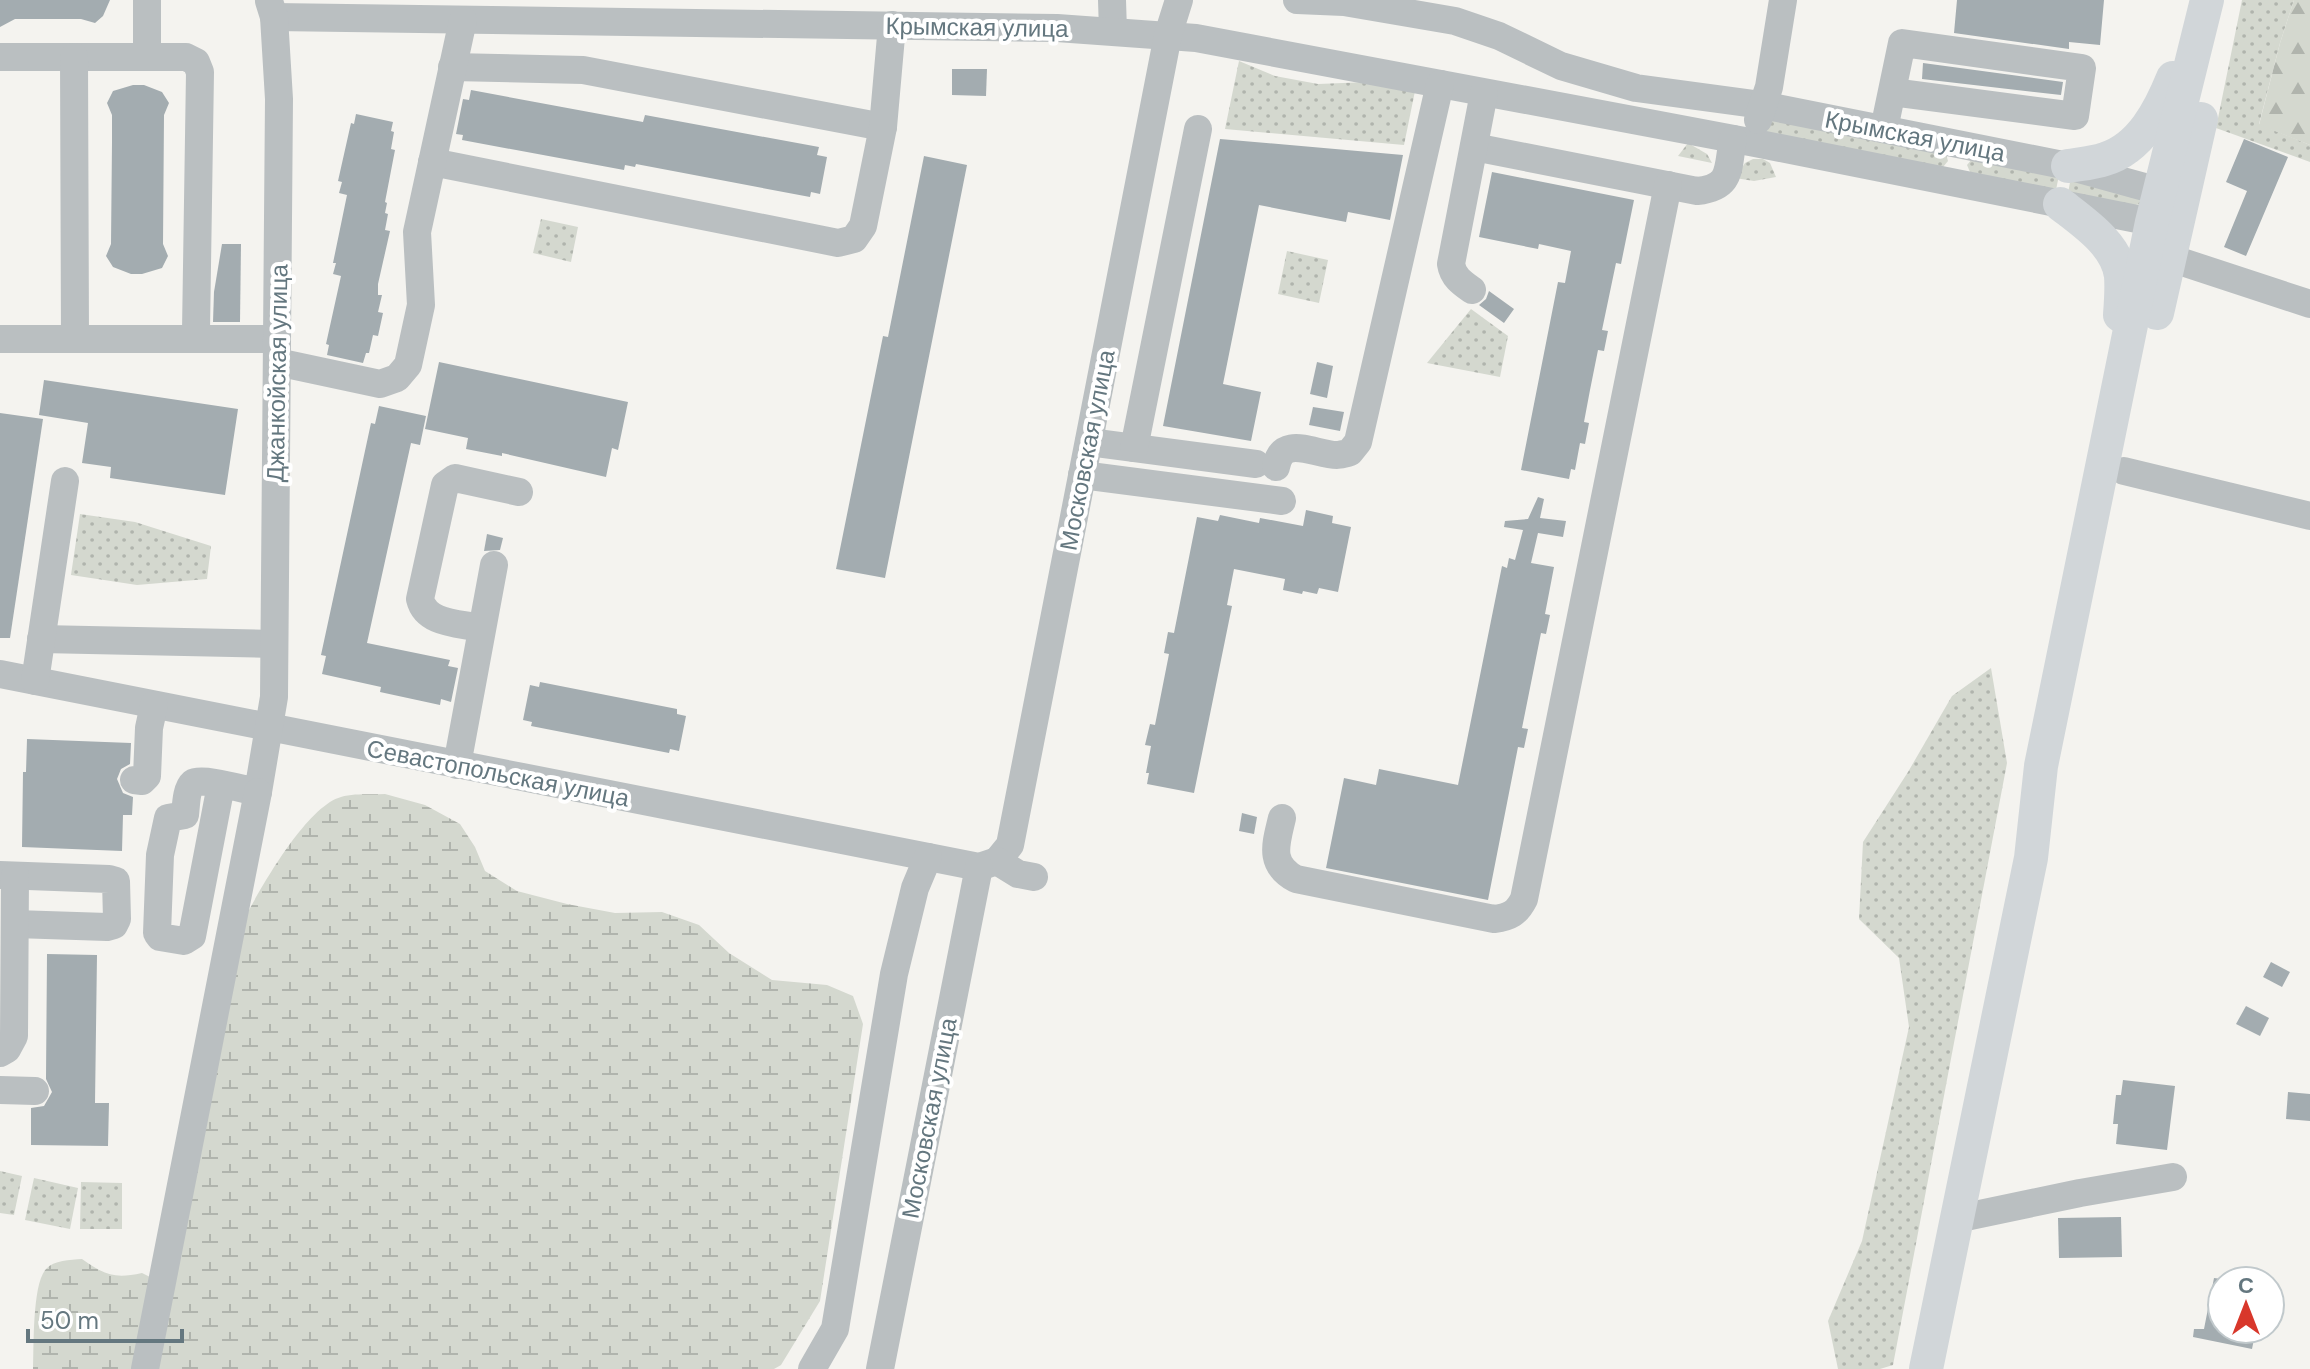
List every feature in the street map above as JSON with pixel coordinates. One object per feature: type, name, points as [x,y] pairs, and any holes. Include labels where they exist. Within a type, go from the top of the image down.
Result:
[{"type":"main road","points":[[2068,166],[2108,159],[2131,143],[2158,114],[2206,0]]},
{"type":"main road","points":[[1926,1369],[2031,858],[2041,766],[2120,386],[2163,209],[2206,0]]},
{"type":"main road","points":[[2031,858],[2063,763],[2170,258],[2163,209],[2208,89],[2220,0]]},
{"type":"main road","points":[[2060,204],[2092,228],[2109,249],[2121,273],[2120,386]]},
{"type":"street","points":[[147,0],[147,57]]},
{"type":"street","points":[[1112,0],[1113,31]]},
{"type":"street","name":"Московская улица","points":[[880,1369],[988,864],[1010,845],[1168,35],[1179,0]]},
{"type":"street","points":[[1297,0],[1344,1],[1455,21],[1499,36],[1561,66],[1636,88],[1762,105]]},
{"type":"street","points":[[1474,147],[1697,191],[1715,189],[1724,182],[1769,87],[1783,0]]},
{"type":"street","name":"Крымская улица","points":[[271,9],[463,20],[892,25],[1168,35],[1214,40],[2060,204],[2163,209]]},
{"type":"street","name":"Джанкойская улица","points":[[145,1369],[274,697],[279,99],[271,9]]},
{"type":"street","points":[[0,339],[193,339],[277,351],[380,384],[397,378],[408,365],[421,305],[417,232],[463,20]]},
{"type":"street","points":[[432,162],[838,243],[854,239],[863,226],[883,127],[892,25]]},
{"type":"street","points":[[1884,129],[1902,43],[2082,68],[2075,116],[1892,92]]},
{"type":"street","points":[[0,57],[186,57],[196,62],[200,72],[196,331],[193,339]]},
{"type":"street","points":[[74,57],[75,339]]},
{"type":"street","points":[[452,67],[583,70],[883,127]]},
{"type":"street","points":[[1089,442],[1266,465],[1285,450],[1296,447],[1338,455],[1350,452],[1358,442],[1440,84]]},
{"type":"street","points":[[1472,290],[1459,280],[1451,264],[1484,93]]},
{"type":"street","name":"Крымская улица","points":[[1671,129],[1719,124],[1762,105],[2068,166],[2163,209]]},
{"type":"street","points":[[1134,448],[1198,129]]},
{"type":"street","points":[[1954,183],[1962,145]]},
{"type":"street","points":[[1282,818],[1276,848],[1277,862],[1284,873],[1296,879],[1494,919],[1507,918],[1518,910],[1524,899],[1668,185]]},
{"type":"street","points":[[2170,258],[2310,304]]},
{"type":"street","points":[[2124,471],[2310,516]]},
{"type":"street","points":[[1082,475],[1282,501]]},
{"type":"street","points":[[480,628],[431,617],[422,610],[420,599],[445,485],[455,478],[519,492]]},
{"type":"street","points":[[35,681],[65,481]]},
{"type":"street","points":[[457,765],[494,565]]},
{"type":"street","points":[[41,639],[274,644]]},
{"type":"street","name":"Севастопольская улица","points":[[0,674],[928,857],[988,864],[1034,877]]},
{"type":"street","points":[[134,780],[142,781],[147,776],[149,728],[154,705]]},
{"type":"street","points":[[221,785],[189,940],[160,937],[157,933],[160,855],[168,818],[185,815],[190,787],[200,780],[258,792]]},
{"type":"street","points":[[812,1369],[835,1329],[894,974],[915,888],[928,857]]},
{"type":"street","points":[[0,1053],[7,1049],[14,1036],[15,924],[8,876],[116,881],[114,925],[15,924]]},
{"type":"street","points":[[159,898],[198,906]]},
{"type":"street","points":[[0,1090],[35,1091]]},
{"type":"street","points":[[1956,1219],[2173,1177]]},
{"type":"green space","points":[[2242,0],[2294,0],[2259,124],[2310,145],[2310,162],[2216,128]]},
{"type":"green space","points":[[2294,0],[2310,0],[2310,145],[2259,125]]},
{"type":"green space","points":[[1239,61],[1275,76],[1318,84],[1368,82],[1415,91],[1404,145],[1225,129]]},
{"type":"green space","points":[[1769,119],[1946,154],[1948,161],[1943,167],[1767,132],[1765,129]]},
{"type":"green space","points":[[1688,143],[1707,154],[1712,163],[1678,156]]},
{"type":"green space","points":[[1753,159],[1770,163],[1776,177],[1754,181],[1735,178],[1745,163]]},
{"type":"green space","points":[[1972,159],[2059,175],[2056,190],[1970,172],[1967,165]]},
{"type":"green space","points":[[2071,177],[2139,199],[2142,204],[2068,193]]},
{"type":"green space","points":[[541,219],[578,227],[571,262],[533,253]]},
{"type":"green space","points":[[1287,251],[1328,260],[1319,303],[1278,294]]},
{"type":"green space","points":[[1471,309],[1508,336],[1500,377],[1427,363]]},
{"type":"green space","points":[[80,514],[135,522],[211,546],[207,579],[137,585],[71,575]]},
{"type":"green space","points":[[1991,668],[2007,763],[1893,1365],[1880,1369],[1838,1369],[1828,1321],[1862,1241],[1909,1027],[1899,958],[1859,919],[1863,842],[1952,696]]},
{"type":"green space","points":[[385,794],[425,805],[460,824],[475,847],[485,871],[517,891],[615,913],[662,912],[699,925],[729,953],[772,980],[827,985],[853,996],[863,1024],[820,1301],[781,1365],[774,1369],[157,1369],[248,912],[301,829],[328,803],[341,797]]},
{"type":"green space","points":[[0,1171],[22,1176],[14,1215],[0,1213]]},
{"type":"green space","points":[[34,1178],[78,1188],[70,1229],[25,1220]]},
{"type":"green space","points":[[81,1182],[122,1183],[122,1229],[80,1229]]},
{"type":"green space","points":[[82,1259],[110,1274],[124,1276],[142,1273],[150,1277],[135,1369],[33,1369],[36,1302],[41,1277],[53,1264]]},
{"type":"building","points":[[0,0],[110,0],[103,16],[95,23],[81,19],[15,19],[0,27]]},
{"type":"building","points":[[1957,0],[2104,0],[2100,45],[2069,42],[2069,49],[1954,33]]},
{"type":"building","points":[[1923,63],[2063,82],[2061,95],[1922,79]]},
{"type":"building","points":[[952,69],[987,69],[986,96],[952,95]]},
{"type":"building","points":[[144,85],[162,92],[169,103],[164,115],[163,244],[168,256],[162,268],[142,274],[131,274],[113,267],[106,256],[111,244],[112,142],[112,115],[107,103],[113,91]]},
{"type":"building","points":[[471,90],[643,122],[645,115],[819,147],[817,155],[827,157],[820,194],[811,192],[810,197],[636,164],[635,167],[625,165],[624,170],[462,140],[463,135],[456,134],[463,99],[469,100]]},
{"type":"building","points":[[356,114],[393,122],[391,149],[395,150],[385,202],[385,213],[388,214],[385,230],[390,231],[378,284],[378,295],[382,295],[378,312],[383,313],[378,336],[373,335],[363,363],[327,355],[329,345],[326,344],[341,276],[333,274],[336,263],[333,263],[347,195],[339,193],[342,182],[338,181],[351,123],[354,124]]},
{"type":"building","points":[[1220,139],[1403,155],[1390,220],[1348,212],[1346,222],[1259,205],[1223,384],[1261,392],[1251,441],[1163,426]]},
{"type":"building","points":[[2244,139],[2288,157],[2246,256],[2224,247],[2247,191],[2226,182]]},
{"type":"building","points":[[924,156],[967,165],[885,578],[836,569],[883,336],[888,337]]},
{"type":"building","points":[[1492,172],[1634,200],[1621,264],[1616,263],[1602,330],[1608,331],[1604,351],[1598,350],[1584,422],[1589,423],[1585,444],[1580,443],[1575,470],[1571,469],[1569,479],[1521,470],[1558,282],[1565,283],[1571,251],[1539,244],[1538,249],[1479,237]]},
{"type":"building","points":[[222,244],[241,244],[240,322],[213,322],[214,292]]},
{"type":"building","points":[[1489,291],[1514,309],[1504,323],[1479,305]]},
{"type":"building","points":[[439,362],[628,402],[618,450],[612,448],[606,477],[502,453],[502,456],[466,449],[468,438],[425,429]]},
{"type":"building","points":[[1317,362],[1333,366],[1327,398],[1310,394]]},
{"type":"building","points":[[44,380],[238,409],[225,495],[110,478],[111,467],[82,463],[88,423],[39,415]]},
{"type":"building","points":[[379,406],[426,416],[420,445],[411,443],[367,643],[450,660],[448,666],[458,668],[451,702],[441,699],[440,705],[380,692],[381,687],[322,674],[326,656],[321,655],[371,423],[375,424]]},
{"type":"building","points":[[1313,407],[1344,412],[1340,431],[1309,425]]},
{"type":"building","points":[[0,413],[43,419],[10,638],[0,638]]},
{"type":"building","points":[[1538,497],[1544,499],[1540,518],[1566,521],[1563,537],[1538,533],[1531,563],[1554,567],[1545,614],[1550,615],[1546,634],[1541,633],[1522,728],[1528,729],[1524,748],[1518,747],[1488,900],[1326,868],[1344,778],[1376,785],[1379,769],[1458,785],[1502,566],[1507,568],[1509,558],[1515,560],[1523,530],[1504,527],[1505,521],[1528,519]]},
{"type":"building","points":[[1306,510],[1333,516],[1332,523],[1351,527],[1338,592],[1319,588],[1317,594],[1303,591],[1302,594],[1283,590],[1285,579],[1234,569],[1227,605],[1232,606],[1194,793],[1147,784],[1151,746],[1145,745],[1150,724],[1155,725],[1169,654],[1164,653],[1168,632],[1174,633],[1197,517],[1218,521],[1220,515],[1259,523],[1260,518],[1303,526]]},
{"type":"building","points":[[487,534],[503,538],[500,550],[484,551]]},
{"type":"building","points":[[540,682],[677,709],[677,714],[686,716],[679,751],[670,749],[669,753],[531,726],[532,722],[523,720],[530,685],[539,687]]},
{"type":"building","points":[[27,739],[131,743],[130,764],[121,769],[117,779],[123,793],[133,797],[132,815],[123,815],[122,851],[22,847],[23,772],[26,772]]},
{"type":"building","points":[[1242,813],[1257,817],[1254,834],[1239,831]]},
{"type":"building","points":[[47,954],[97,955],[95,1103],[109,1103],[108,1146],[31,1145],[31,1108],[44,1106],[52,1092],[46,1079]]},
{"type":"building","points":[[2271,962],[2290,972],[2282,987],[2263,977]]},
{"type":"building","points":[[2246,1006],[2269,1018],[2260,1036],[2236,1024]]},
{"type":"building","points":[[2123,1080],[2175,1086],[2167,1150],[2116,1144],[2118,1124],[2113,1124],[2116,1095],[2121,1095]]},
{"type":"building","points":[[2288,1092],[2310,1094],[2310,1121],[2286,1119]]},
{"type":"building","points":[[2121,1217],[2122,1257],[2059,1258],[2058,1218]]},
{"type":"building","points":[[2206,1319],[2206,1340],[2193,1337],[2194,1329],[2204,1329]]},
{"type":"building","points":[[2232,1345],[2253,1345],[2252,1349]]}]
